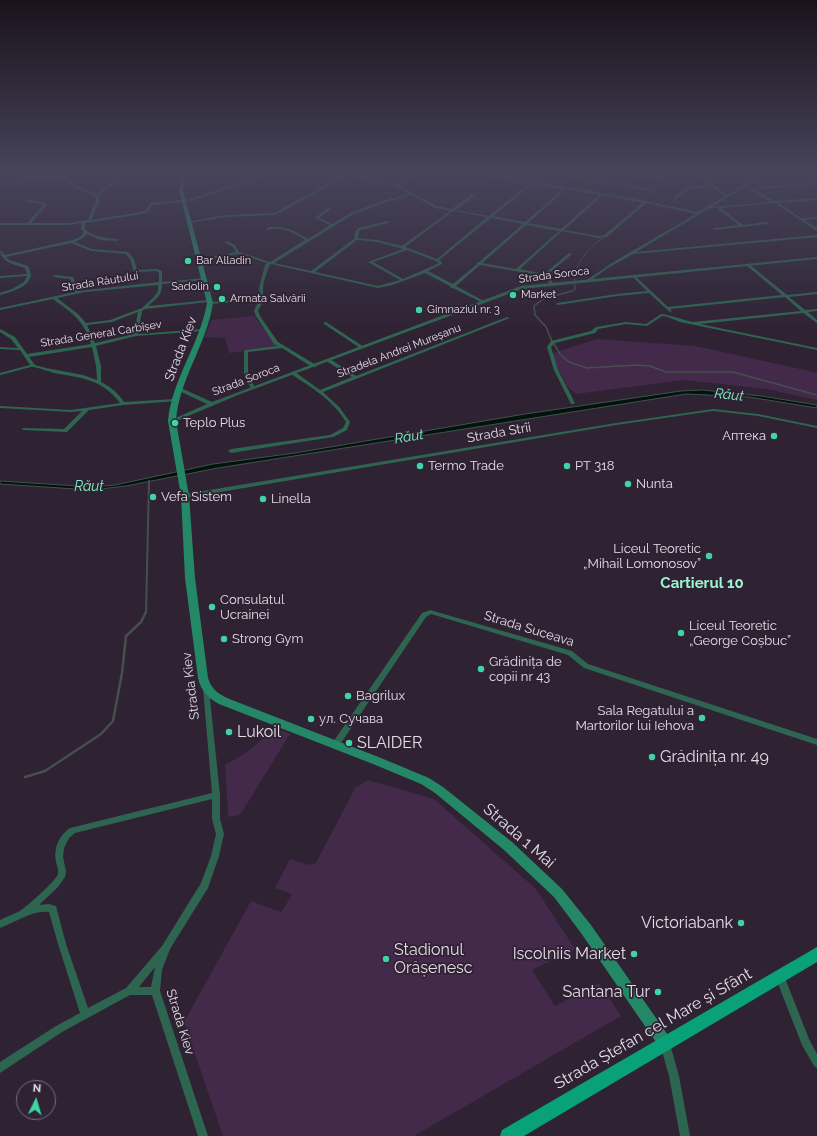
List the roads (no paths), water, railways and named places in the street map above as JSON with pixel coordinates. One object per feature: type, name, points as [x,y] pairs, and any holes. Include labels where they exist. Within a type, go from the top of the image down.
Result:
[{"type":"main road","name":"Strada Kiev","points":[[190,227],[205,279],[210,302],[210,311],[179,389],[172,421],[182,477],[190,578],[206,689]]},
{"type":"main road","name":"Strada 1 Mai","points":[[206,689],[213,696],[228,703],[336,744],[425,781],[439,790],[514,851],[548,882],[568,904],[665,1043]]},
{"type":"main road","name":"Strada Ștefan cel Mare și Sfânt","points":[[508,1136],[817,954]]},
{"type":"street","points":[[83,227],[86,232],[101,239],[118,240]]},
{"type":"street","points":[[273,227],[300,234],[307,240]]},
{"type":"street","points":[[268,229],[273,227]]},
{"type":"street","points":[[314,366],[282,347],[274,340],[256,311],[262,298],[262,282],[267,265],[329,227]]},
{"type":"street","points":[[356,240],[356,232],[369,227]]},
{"type":"street","points":[[402,248],[429,227]]},
{"type":"street","points":[[438,260],[478,227]]},
{"type":"street","points":[[452,286],[520,227]]},
{"type":"street","points":[[546,227],[593,236],[605,236],[616,227]]},
{"type":"street","points":[[517,270],[565,227]]},
{"type":"street","points":[[589,280],[674,227]]},
{"type":"street","points":[[715,229],[727,227]]},
{"type":"street","points":[[4,256],[72,242],[82,237],[86,232]]},
{"type":"street","points":[[632,253],[817,236]]},
{"type":"street","points":[[199,260],[238,253],[270,263],[378,287],[403,280],[441,264],[438,260],[407,249],[376,241],[356,240],[312,272]]},
{"type":"street","points":[[72,242],[94,251],[127,253],[132,259],[134,270],[159,270],[161,283],[160,291],[139,314],[136,335]]},
{"type":"street","points":[[227,242],[234,246],[238,253]]},
{"type":"street","points":[[403,280],[370,262],[407,249]]},
{"type":"street","points":[[0,252],[11,262],[27,267],[29,275],[26,283],[0,294]]},
{"type":"street","points":[[478,263],[545,274],[570,254]]},
{"type":"street","name":"Strada Soroca","points":[[172,421],[253,388],[521,288],[578,281],[817,258]]},
{"type":"street","points":[[748,265],[817,322]]},
{"type":"street","points":[[424,272],[483,302]]},
{"type":"street","points":[[545,274],[552,284]]},
{"type":"street","points":[[0,277],[29,275]]},
{"type":"street","points":[[55,276],[72,278],[76,293]]},
{"type":"street","points":[[634,276],[669,308],[669,316]]},
{"type":"street","name":"Strada Răutului","points":[[0,309],[76,293],[205,279]]},
{"type":"street","points":[[558,304],[617,295],[650,292]]},
{"type":"street","points":[[669,308],[817,293]]},
{"type":"street","points":[[54,298],[75,313],[85,324],[94,345],[99,370],[99,381]]},
{"type":"street","points":[[85,324],[111,321],[144,308],[262,298]]},
{"type":"street","points":[[694,323],[709,320],[817,310]]},
{"type":"street","points":[[573,403],[556,370],[549,350],[551,344],[563,339],[594,332],[597,328],[626,324],[644,325],[658,316],[669,316],[694,323],[817,349]]},
{"type":"street","name":"Stradela Andrei Mureșanu","points":[[319,392],[508,318]]},
{"type":"street","points":[[325,323],[362,347]]},
{"type":"street","points":[[0,330],[12,338],[33,366]]},
{"type":"street","name":"Strada General Carbîșev","points":[[25,356],[94,345],[136,335],[203,330]]},
{"type":"street","points":[[253,388],[246,373],[246,351],[282,347]]},
{"type":"street","points":[[0,348],[20,348]]},
{"type":"street","points":[[328,360],[355,377]]},
{"type":"street","points":[[0,374],[33,366],[99,381],[112,390],[123,404]]},
{"type":"street","points":[[231,451],[332,436],[343,432],[348,424],[342,411],[293,373]]},
{"type":"street","points":[[179,389],[212,404]]},
{"type":"street","points":[[0,407],[30,409],[46,408],[63,411],[176,400]]},
{"type":"street","points":[[24,429],[65,431],[87,409]]},
{"type":"street","name":"Strada Strîi","points":[[184,496],[624,423],[713,410],[758,415],[817,427]]},
{"type":"street","name":"Strada Suceava","points":[[336,744],[424,615],[430,612],[570,653],[586,666],[817,742]]},
{"type":"street","name":"Strada Kiev","points":[[202,1136],[155,990],[158,970],[166,947],[205,885],[216,856],[220,834],[216,819],[216,795],[206,689]]},
{"type":"street","points":[[22,914],[59,878],[62,867],[60,857],[61,845],[63,838],[67,833],[216,795]]},
{"type":"street","points":[[0,924],[22,914],[47,907],[53,909],[62,944],[85,1014]]},
{"type":"street","points":[[0,1068],[59,1029],[129,990],[166,947]]},
{"type":"street","points":[[780,976],[805,1042],[817,1063]]},
{"type":"street","points":[[129,990],[155,990]]},
{"type":"street","name":"Strada 1 Mai","points":[[665,1043],[674,1076],[685,1136]]},
{"type":"water","name":"Răut","points":[[703,390],[761,396],[817,405],[817,408],[749,397],[686,394],[218,468],[126,486],[91,490],[0,484],[0,481],[94,487],[115,485],[213,464],[295,453],[525,414],[681,391]]},
{"type":"waterway","points":[[605,235],[614,227]]},
{"type":"waterway","points":[[575,287],[575,272],[578,266],[591,247],[603,238]]},
{"type":"waterway","points":[[552,341],[546,327],[535,315],[534,306],[543,299],[572,291],[575,287]]},
{"type":"waterway","points":[[554,344],[560,354],[569,362],[587,368],[637,365],[650,366],[666,372],[733,372],[817,395]]},
{"type":"waterway","points":[[146,613],[149,481]]},
{"type":"waterway","points":[[25,777],[45,771],[101,734],[113,721],[122,673],[126,636],[141,622],[146,612]]},
{"type":"place","name":"Bar Alladin","points":[[188,261]]},
{"type":"place","name":"Sadolin","points":[[217,287]]},
{"type":"place","name":"Market","points":[[513,295]]},
{"type":"place","name":"Armata Salvării","points":[[222,299]]},
{"type":"place","name":"Gimnaziul nr. 3","points":[[419,310]]},
{"type":"place","name":"Teplo Plus","points":[[175,423]]},
{"type":"place","name":"Аптека","points":[[774,436]]},
{"type":"place","name":"Termo Trade","points":[[420,466]]},
{"type":"place","name":"PT 318","points":[[567,466]]},
{"type":"place","name":"Nunta","points":[[628,484]]},
{"type":"place","name":"Vefa Sistem","points":[[153,497]]},
{"type":"place","name":"Linella","points":[[263,499]]},
{"type":"place","name":"Liceul Teoretic „Mihail Lomonosov”","points":[[709,556]]},
{"type":"place","name":"Consulatul Ucrainei","points":[[212,607]]},
{"type":"place","name":"Liceul Teoretic „George Coșbuc”","points":[[681,633]]},
{"type":"place","name":"Strong Gym","points":[[224,639]]},
{"type":"place","name":"Grădinița de copii nr 43","points":[[481,669]]},
{"type":"place","name":"Bagrilux","points":[[348,696]]},
{"type":"place","name":"Sala Regatului a Martorilor lui Iehova","points":[[702,718]]},
{"type":"place","name":"ул. Сучава","points":[[311,719]]},
{"type":"place","name":"Lukoil","points":[[229,732]]},
{"type":"place","name":"SLAIDER","points":[[349,743]]},
{"type":"place","name":"Grădinița nr. 49","points":[[652,757]]},
{"type":"place","name":"Victoriabank","points":[[741,923]]},
{"type":"place","name":"Iscolniis Market","points":[[634,954]]},
{"type":"place","name":"Stadionul Orășenesc","points":[[386,959]]},
{"type":"place","name":"Santana Tur","points":[[658,992]]},
{"type":"district","name":"Cartierul 10","points":[[702,583]]}]
